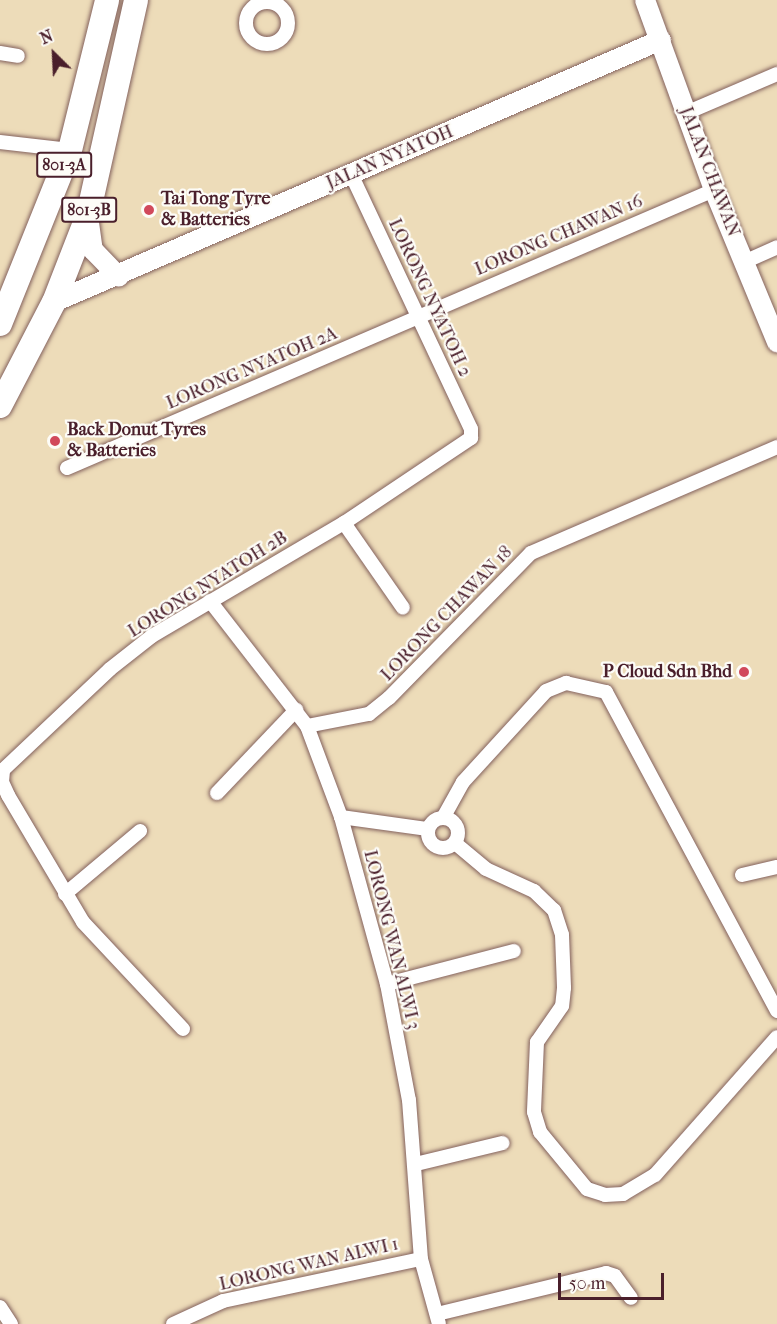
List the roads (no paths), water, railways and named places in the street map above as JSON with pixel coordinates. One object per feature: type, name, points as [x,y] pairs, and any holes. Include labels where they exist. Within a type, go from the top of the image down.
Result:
[{"type":"highway","name":"801-3A","points":[[3,310],[70,150],[107,0]]},
{"type":"highway","name":"801-3B","points":[[0,406],[54,302],[88,215],[136,0]]},
{"type":"street","name":"JALAN CHAWAN","points":[[645,0],[714,189],[777,342]]},
{"type":"street","name":"JALAN NYATOH","points":[[54,302],[119,277],[661,40]]},
{"type":"street","points":[[0,53],[18,56]]},
{"type":"street","points":[[686,113],[777,74]]},
{"type":"street","points":[[0,142],[70,150]]},
{"type":"street","name":"LORONG NYATOH 2","points":[[351,174],[471,429],[471,438]]},
{"type":"street","name":"LORONG CHAWAN 16","points":[[418,317],[714,189]]},
{"type":"street","points":[[88,215],[93,250],[119,277]]},
{"type":"street","points":[[744,262],[777,247]]},
{"type":"street","name":"LORONG NYATOH 2A","points":[[67,468],[418,317]]},
{"type":"street","name":"LORONG NYATOH 2B","points":[[65,894],[2,782],[3,770],[12,758],[143,643],[344,523],[471,438]]},
{"type":"street","name":"LORONG CHAWAN 18","points":[[307,726],[369,714],[531,553],[777,447]]},
{"type":"street","points":[[344,523],[403,608]]},
{"type":"street","name":"LORONG WAN ALWI 3","points":[[210,601],[307,726],[341,817],[387,984],[416,1164],[416,1209],[421,1258],[438,1319]]},
{"type":"street","points":[[443,818],[458,789],[546,691],[566,683],[606,692],[777,1011]]},
{"type":"street","points":[[217,794],[296,710]]},
{"type":"street","points":[[341,817],[428,829]]},
{"type":"street","points":[[443,818],[456,824],[458,837],[455,843],[442,849],[435,847],[428,829],[437,819],[443,818]]},
{"type":"street","points":[[140,831],[65,894],[83,922],[183,1029]]},
{"type":"street","points":[[455,843],[486,869],[534,891],[554,910],[563,950],[562,1006],[537,1042],[534,1112],[540,1132],[579,1184],[614,1195],[630,1191],[655,1175],[777,1037]]},
{"type":"street","points":[[742,875],[777,867]]},
{"type":"street","points":[[387,984],[514,951]]},
{"type":"street","points":[[416,1164],[503,1143]]},
{"type":"street","name":"LORONG WAN ALWI 1","points":[[172,1324],[222,1301],[421,1258]]},
{"type":"street","points":[[438,1319],[606,1273],[615,1276],[632,1298]]},
{"type":"street","points":[[0,1307],[11,1324]]},
{"type":"place","name":"Tai Tong Tyre & Batteries","points":[[149,210]]},
{"type":"place","name":"Back Donut Tyres & Batteries","points":[[55,441]]},
{"type":"place","name":"P Cloud Sdn Bhd","points":[[744,672]]}]
